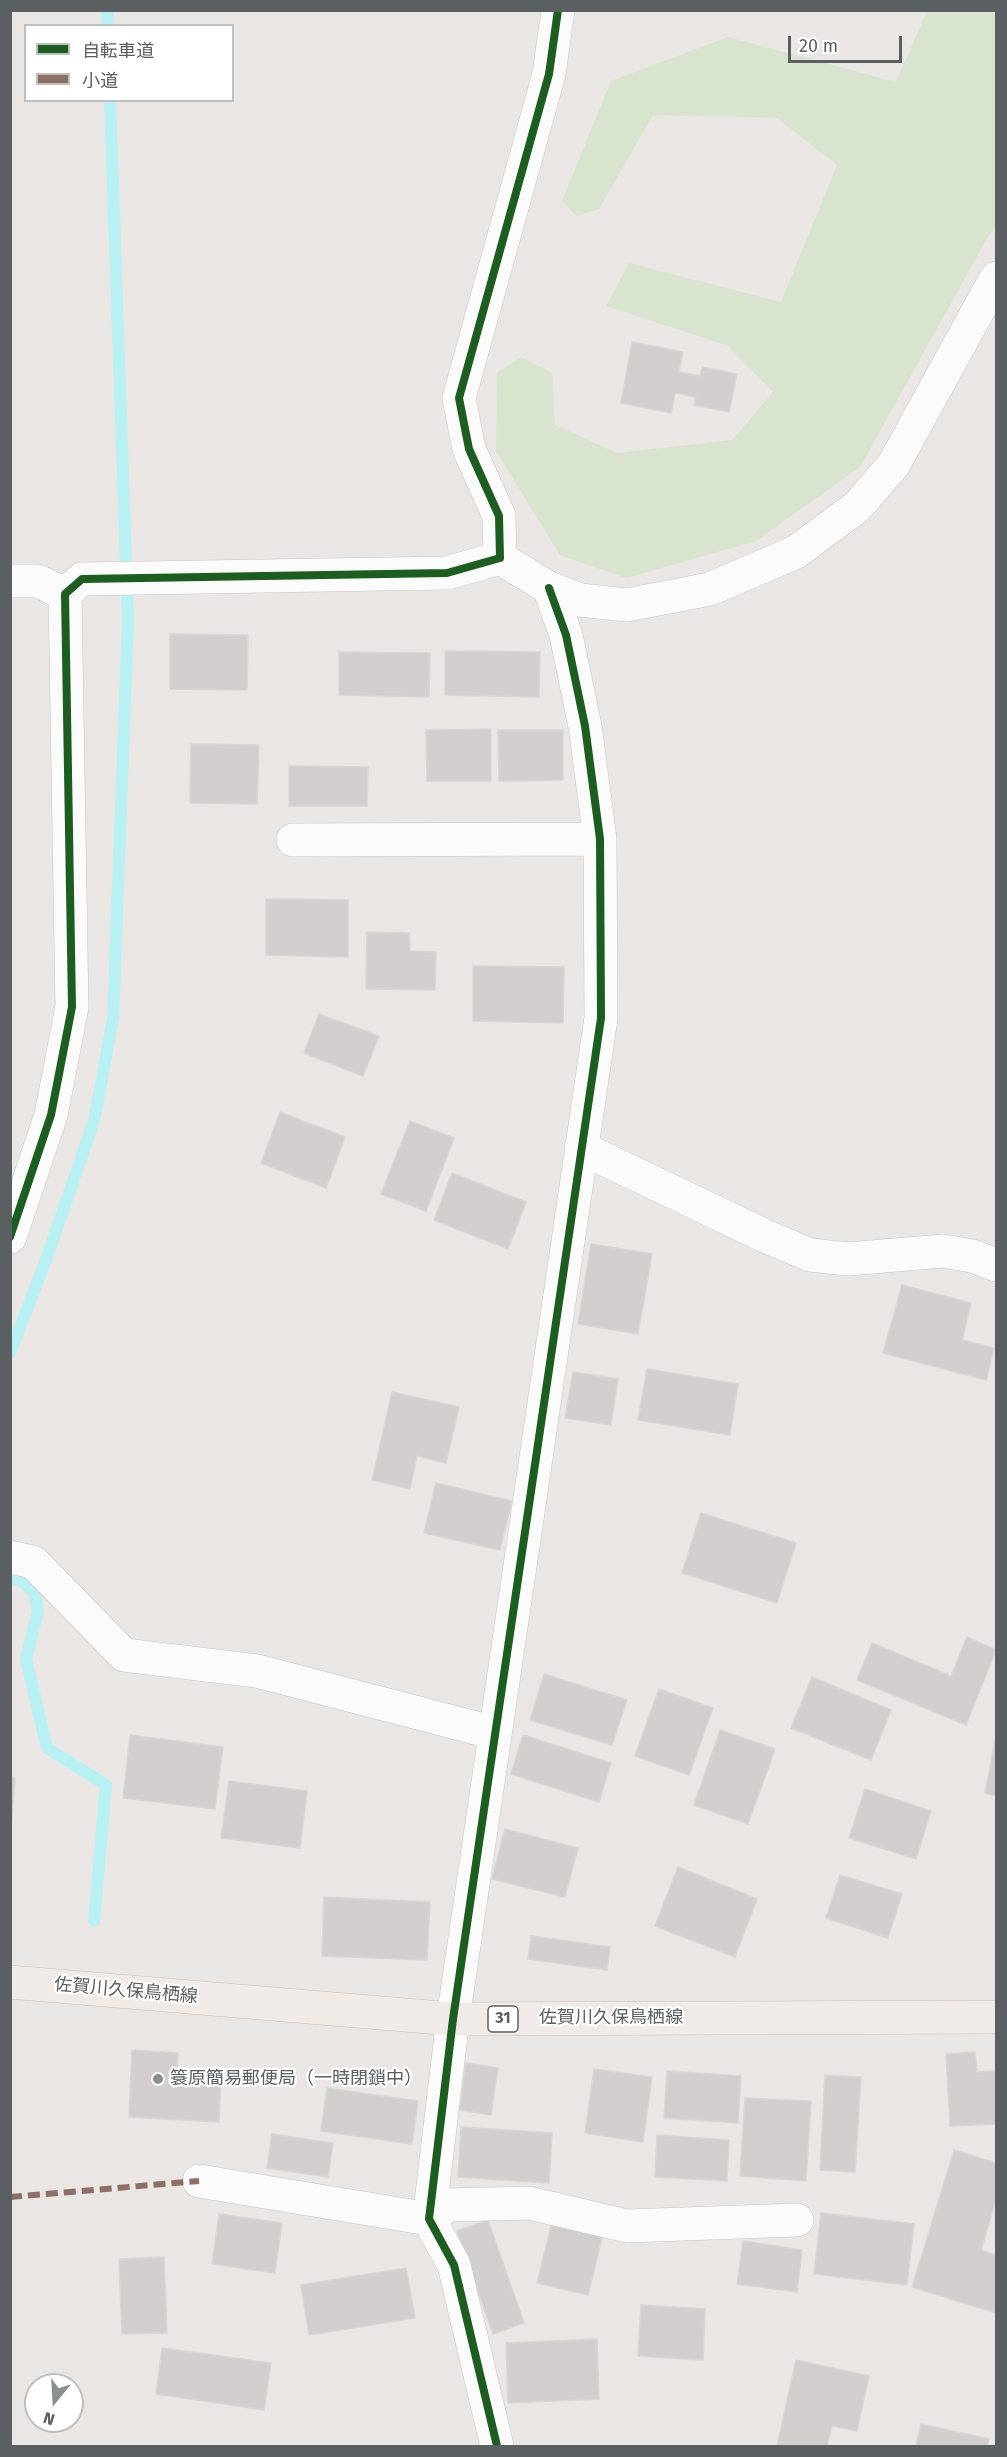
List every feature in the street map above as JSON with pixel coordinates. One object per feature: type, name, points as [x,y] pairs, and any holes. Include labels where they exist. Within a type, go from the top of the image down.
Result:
[{"type":"main road","name":"佐賀川久保鳥栖線","points":[[10,1982],[453,2019],[996,2017]]},
{"type":"street","points":[[500,558],[499,516],[469,449],[459,398],[549,74],[558,10]]},
{"type":"street","points":[[10,1237],[21,1175],[51,1115],[72,1007],[65,594],[82,579],[447,573],[500,558],[549,588],[580,600],[627,606],[710,589],[796,552],[858,506],[894,464],[996,278]]},
{"type":"street","points":[[10,581],[38,581],[65,594]]},
{"type":"street","points":[[497,2446],[454,2265],[429,2219],[453,2019],[601,1018],[600,839],[585,726],[566,635],[549,588]]},
{"type":"street","points":[[293,840],[600,839]]},
{"type":"street","points":[[581,1148],[763,1235],[810,1254],[848,1259],[943,1251],[972,1256],[996,1265]]},
{"type":"street","points":[[10,1557],[33,1562],[124,1656],[257,1671],[495,1733]]},
{"type":"street","points":[[199,2181],[429,2219],[448,2205],[529,2203],[627,2226],[797,2220]]},
{"type":"green space","points":[[927,11],[996,11],[996,229],[989,235],[860,467],[756,541],[626,578],[560,555],[496,451],[497,373],[521,357],[552,373],[555,425],[617,453],[732,440],[773,392],[728,346],[606,306],[629,263],[781,302],[837,165],[777,118],[653,115],[599,209],[576,216],[562,201],[611,81],[728,37],[896,82]]},
{"type":"building","points":[[632,342],[683,352],[679,372],[700,376],[702,367],[737,374],[729,412],[694,405],[696,397],[675,393],[671,413],[621,403]]},
{"type":"building","points":[[170,634],[248,635],[247,690],[170,689]]},
{"type":"building","points":[[445,651],[540,652],[539,697],[445,695]]},
{"type":"building","points":[[339,652],[430,653],[429,697],[339,695]]},
{"type":"building","points":[[491,729],[491,781],[427,781],[426,730]]},
{"type":"building","points":[[498,730],[563,730],[563,780],[499,781]]},
{"type":"building","points":[[191,744],[259,745],[257,804],[190,803]]},
{"type":"building","points":[[289,766],[368,767],[367,806],[289,806]]},
{"type":"building","points":[[266,899],[348,900],[348,957],[266,955]]},
{"type":"building","points":[[367,932],[409,933],[410,951],[436,952],[435,990],[366,989]]},
{"type":"building","points":[[473,966],[564,967],[563,1023],[473,1021]]},
{"type":"building","points":[[319,1014],[379,1036],[363,1076],[304,1053]]},
{"type":"building","points":[[280,1112],[345,1137],[326,1188],[261,1163]]},
{"type":"building","points":[[410,1121],[454,1138],[426,1211],[381,1194]]},
{"type":"building","points":[[452,1173],[526,1202],[508,1249],[434,1220]]},
{"type":"building","points":[[591,1244],[652,1254],[638,1334],[578,1324]]},
{"type":"building","points":[[902,1285],[971,1303],[962,1340],[994,1348],[986,1380],[883,1353]]},
{"type":"building","points":[[647,1369],[738,1384],[730,1435],[638,1420]]},
{"type":"building","points":[[573,1372],[618,1379],[611,1425],[565,1418]]},
{"type":"building","points":[[392,1392],[459,1407],[446,1463],[417,1456],[410,1489],[372,1480]]},
{"type":"building","points":[[436,1483],[512,1501],[500,1550],[424,1533]]},
{"type":"building","points":[[701,1513],[796,1543],[777,1603],[682,1573]]},
{"type":"building","points":[[967,1637],[996,1650],[966,1725],[857,1680],[872,1643],[951,1676]]},
{"type":"building","points":[[544,1674],[627,1700],[612,1745],[530,1720]]},
{"type":"building","points":[[812,1677],[891,1710],[871,1760],[791,1728]]},
{"type":"building","points":[[659,1689],[713,1708],[689,1775],[635,1756]]},
{"type":"building","points":[[720,1730],[775,1749],[748,1824],[694,1805]]},
{"type":"building","points":[[130,1735],[223,1747],[215,1809],[123,1798]]},
{"type":"building","points":[[523,1735],[611,1763],[599,1802],[511,1774]]},
{"type":"building","points":[[996,1735],[996,1796],[985,1793]]},
{"type":"building","points":[[10,1777],[15,1778],[10,1842]]},
{"type":"building","points":[[229,1781],[307,1791],[300,1848],[221,1838]]},
{"type":"building","points":[[865,1789],[931,1811],[916,1859],[849,1838]]},
{"type":"building","points":[[505,1829],[578,1848],[565,1897],[492,1879]]},
{"type":"building","points":[[678,1867],[757,1899],[735,1957],[655,1926]]},
{"type":"building","points":[[840,1875],[902,1894],[888,1938],[826,1918]]},
{"type":"building","points":[[324,1897],[430,1902],[427,1960],[322,1956]]},
{"type":"building","points":[[531,1936],[610,1947],[607,1970],[528,1959]]},
{"type":"building","points":[[132,2050],[178,2053],[177,2070],[221,2072],[219,2122],[129,2117]]},
{"type":"building","points":[[975,2052],[977,2072],[996,2071],[996,2124],[950,2126],[946,2054]]},
{"type":"building","points":[[466,2063],[498,2068],[491,2115],[460,2110]]},
{"type":"building","points":[[594,2069],[652,2077],[643,2142],[585,2133]]},
{"type":"building","points":[[667,2071],[741,2076],[738,2123],[664,2118]]},
{"type":"building","points":[[825,2075],[861,2077],[855,2172],[820,2170]]},
{"type":"building","points":[[327,2088],[418,2101],[412,2144],[321,2131]]},
{"type":"building","points":[[745,2098],[811,2101],[806,2181],[740,2176]]},
{"type":"building","points":[[461,2127],[552,2133],[549,2183],[458,2177]]},
{"type":"building","points":[[272,2134],[333,2143],[328,2177],[267,2168]]},
{"type":"building","points":[[657,2135],[729,2140],[727,2181],[655,2177]]},
{"type":"building","points":[[954,2150],[996,2163],[996,2200],[981,2250],[996,2255],[996,2313],[912,2287]]},
{"type":"building","points":[[821,2213],[914,2224],[907,2285],[814,2274]]},
{"type":"building","points":[[219,2214],[282,2223],[275,2273],[212,2264]]},
{"type":"building","points":[[488,2220],[524,2323],[493,2334],[457,2231]]},
{"type":"building","points":[[552,2222],[603,2234],[588,2295],[537,2283]]},
{"type":"building","points":[[743,2241],[802,2250],[797,2292],[737,2284]]},
{"type":"building","points":[[164,2257],[167,2333],[122,2334],[119,2259]]},
{"type":"building","points":[[406,2268],[415,2318],[309,2335],[301,2285]]},
{"type":"building","points":[[641,2305],[705,2309],[703,2360],[638,2356]]},
{"type":"building","points":[[597,2339],[599,2399],[508,2403],[506,2343]]},
{"type":"building","points":[[162,2348],[271,2363],[264,2410],[156,2394]]},
{"type":"building","points":[[796,2360],[869,2376],[857,2431],[832,2426],[827,2446],[777,2446]]},
{"type":"building","points":[[921,2424],[989,2439],[987,2446],[916,2446]]},
{"type":"waterway","points":[[107,10],[108,24]]},
{"type":"waterway","points":[[10,1353],[46,1260],[94,1121],[113,1019],[128,621],[110,102]]},
{"type":"waterway","points":[[10,1578],[21,1580],[34,1592],[38,1611],[26,1659],[47,1748],[106,1785],[94,1921]]},
{"type":"marked path","points":[[10,2197],[199,2181]]},
{"type":"cycle path","points":[[10,1237],[51,1115],[72,1007],[65,594],[82,579],[447,573],[500,558],[499,516],[469,449],[459,398],[549,74],[558,10]]},
{"type":"cycle path","points":[[497,2446],[454,2265],[429,2219],[453,2019],[601,1018],[600,839],[585,726],[566,635],[549,588]]},
{"type":"place","name":"簑原簡易郵便局（一時閉鎖中）","points":[[158,2079]]}]
